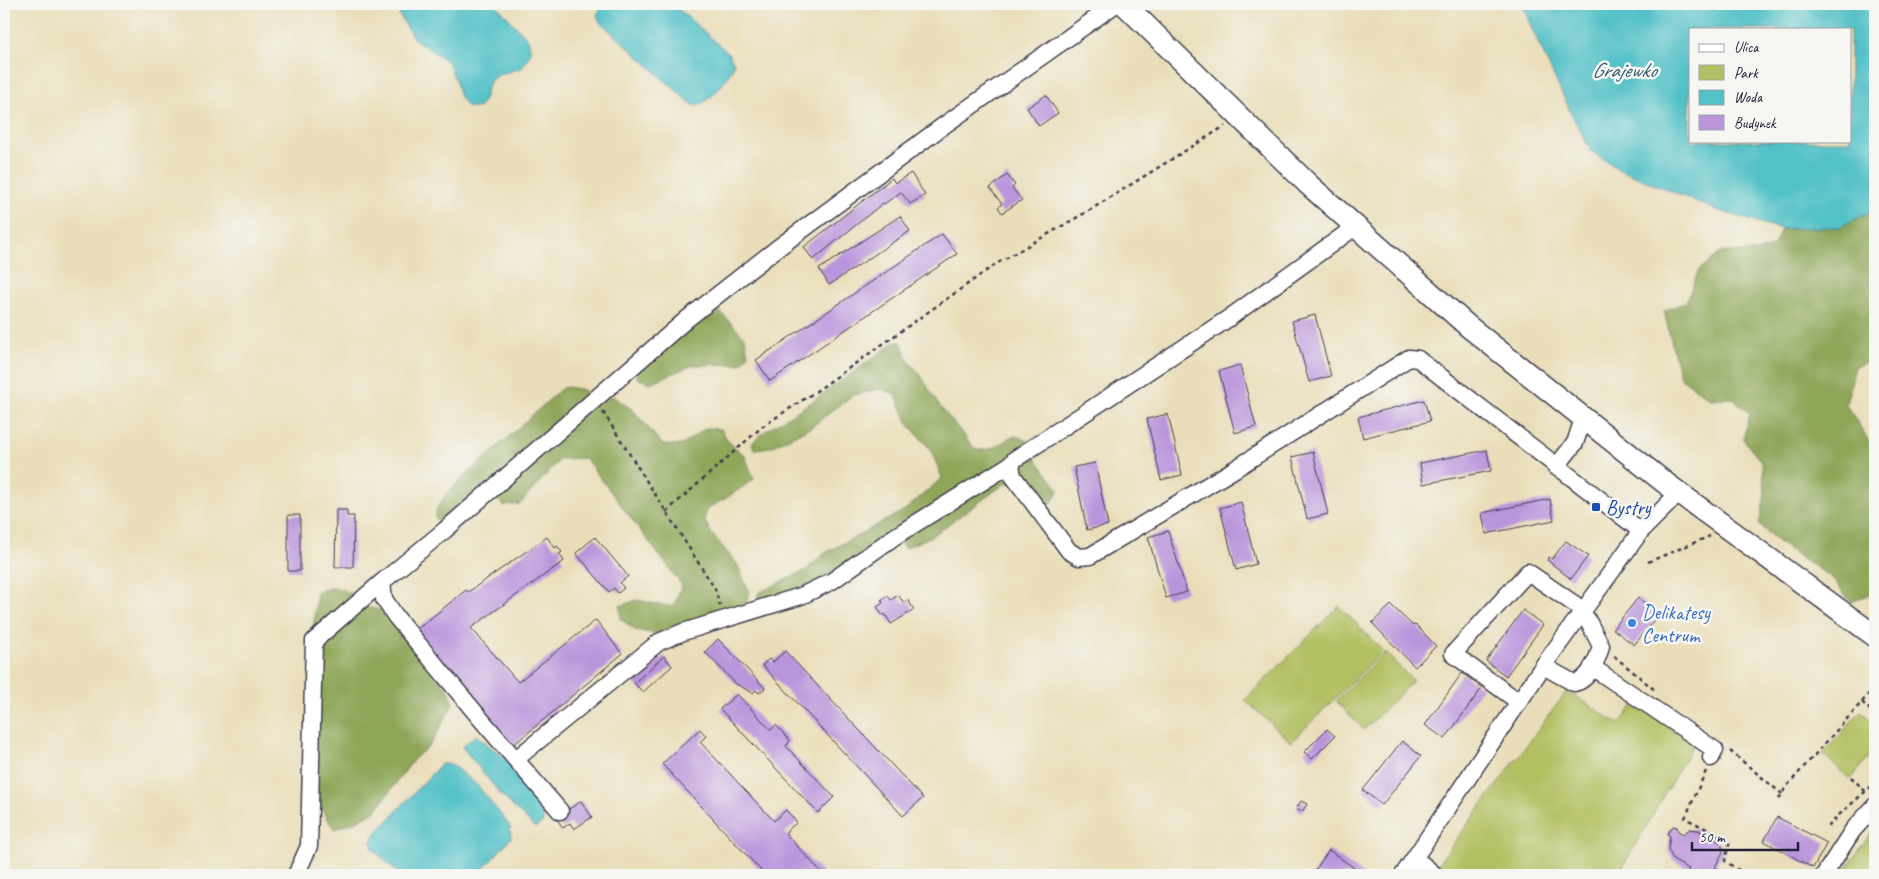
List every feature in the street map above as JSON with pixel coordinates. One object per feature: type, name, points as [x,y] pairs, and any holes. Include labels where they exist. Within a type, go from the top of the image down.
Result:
[{"type":"main road","points":[[1124,4],[1356,228],[1469,327],[1679,493],[1875,636]]},
{"type":"street","points":[[296,875],[309,846],[314,641],[445,530],[687,318],[775,250],[943,126],[1116,4]]},
{"type":"street","points":[[516,760],[659,642],[683,632],[801,596],[832,581],[894,537],[1011,464],[1015,459],[1229,318],[1356,228]]},
{"type":"street","points":[[1011,464],[1013,476],[1068,551],[1079,557],[1090,556],[1235,470],[1410,358],[1418,359],[1641,531]]},
{"type":"street","points":[[1556,467],[1575,443],[1583,419]]},
{"type":"street","points":[[1403,875],[1543,666],[1582,612],[1641,531],[1679,493]]},
{"type":"street","points":[[1519,702],[1453,654],[1528,572],[1582,612],[1601,646],[1599,657],[1592,667],[1582,680],[1574,683],[1543,666]]},
{"type":"street","points":[[382,582],[384,599],[396,617],[560,811]]},
{"type":"street","points":[[1592,667],[1715,750],[1711,758]]},
{"type":"street","points":[[1824,875],[1853,830],[1875,806]]},
{"type":"street","points":[[1416,858],[1435,875]]},
{"type":"path","points":[[666,512],[763,426],[815,392],[996,264],[1090,210],[1239,117]]},
{"type":"path","points":[[595,398],[715,589],[725,619]]},
{"type":"path","points":[[1648,562],[1712,535]]},
{"type":"path","points":[[1779,799],[1786,787],[1875,686]]},
{"type":"path","points":[[1862,702],[1875,715]]},
{"type":"path","points":[[1711,758],[1685,818],[1730,841],[1725,861],[1746,875]]},
{"type":"path","points":[[1851,777],[1866,792]]},
{"type":"path","points":[[1828,827],[1875,784]]},
{"type":"green space","points":[[1875,209],[1875,359],[1855,367],[1846,404],[1875,451],[1875,592],[1851,602],[1831,577],[1782,545],[1759,525],[1765,494],[1762,463],[1743,439],[1750,414],[1733,398],[1710,399],[1680,377],[1664,311],[1686,302],[1699,270],[1722,252],[1757,252],[1774,246],[1781,229],[1840,227]]},
{"type":"green space","points":[[715,306],[745,338],[748,355],[741,364],[693,365],[650,383],[637,378],[637,368]]},
{"type":"green space","points":[[895,342],[901,342],[909,362],[920,374],[938,404],[976,450],[990,449],[1014,436],[1024,439],[1032,444],[1035,458],[1059,490],[1050,505],[1038,504],[1024,484],[1006,483],[932,536],[905,548],[892,533],[835,571],[801,589],[758,603],[758,593],[806,570],[825,553],[905,510],[942,478],[931,450],[908,424],[895,394],[880,389],[853,395],[811,427],[771,447],[754,449],[752,443],[765,431],[813,401]]},
{"type":"green space","points":[[568,387],[584,390],[598,405],[606,398],[612,396],[633,410],[663,445],[682,445],[706,428],[721,429],[728,441],[745,456],[754,479],[708,508],[704,520],[712,534],[737,564],[749,592],[745,607],[658,634],[635,630],[621,619],[620,606],[636,600],[673,607],[682,585],[585,458],[560,459],[520,504],[504,506],[482,487],[451,518],[440,523],[435,517],[437,508],[449,491],[562,388]]},
{"type":"green space","points":[[335,587],[352,594],[369,608],[383,610],[449,690],[453,704],[431,744],[414,759],[376,810],[357,821],[334,829],[315,798],[313,632],[317,591]]},
{"type":"green space","points":[[1339,606],[1383,651],[1291,742],[1245,700]]},
{"type":"green space","points":[[1385,652],[1413,681],[1364,730],[1336,701]]},
{"type":"green space","points":[[1567,691],[1619,724],[1635,704],[1694,743],[1618,875],[1451,875],[1438,864]]},
{"type":"green space","points":[[1861,711],[1875,724],[1875,750],[1850,779],[1823,754]]},
{"type":"green space","points":[[1875,827],[1875,875],[1842,875]]},
{"type":"water","points":[[398,4],[495,4],[528,39],[531,52],[522,68],[493,78],[479,108],[467,107],[460,97],[447,61],[414,39],[400,16]]},
{"type":"water","points":[[603,4],[673,4],[729,54],[734,64],[728,76],[709,99],[697,106],[690,103],[600,22],[597,15]]},
{"type":"water","name":"Grajewko","points":[[1523,4],[1875,4],[1875,209],[1840,227],[1781,229],[1716,210],[1620,170],[1591,151],[1532,29]]},
{"type":"water","points":[[476,735],[505,758],[545,810],[543,822],[535,828],[502,796],[462,747]]},
{"type":"water","points":[[441,764],[451,764],[478,786],[510,826],[511,838],[478,875],[400,875],[373,849],[372,842],[375,834]]},
{"type":"building","points":[[1046,95],[1058,113],[1039,126],[1027,108]]},
{"type":"building","points":[[911,173],[925,195],[910,204],[901,192],[883,203],[813,260],[804,247],[892,178],[895,183]]},
{"type":"building","points":[[1007,175],[1015,185],[1012,188],[1022,200],[1002,213],[998,207],[1002,204],[990,188]]},
{"type":"building","points":[[900,216],[910,231],[829,285],[819,269]]},
{"type":"building","points":[[942,234],[957,254],[770,381],[756,360]]},
{"type":"building","points":[[1315,315],[1331,376],[1309,382],[1292,321]]},
{"type":"building","points":[[1240,365],[1256,427],[1235,433],[1219,371]]},
{"type":"building","points":[[1424,400],[1430,421],[1363,438],[1358,417]]},
{"type":"building","points":[[1168,414],[1182,475],[1161,480],[1147,419]]},
{"type":"building","points":[[1487,450],[1491,471],[1423,484],[1420,463]]},
{"type":"building","points":[[1313,452],[1328,514],[1307,519],[1292,457]]},
{"type":"building","points":[[1095,463],[1108,525],[1087,530],[1074,467]]},
{"type":"building","points":[[1550,499],[1554,520],[1486,534],[1482,513]]},
{"type":"building","points":[[1241,502],[1256,564],[1236,570],[1220,508]]},
{"type":"building","points":[[336,510],[347,510],[347,516],[354,516],[353,567],[335,567]]},
{"type":"building","points":[[288,515],[300,515],[300,571],[288,571]]},
{"type":"building","points":[[1168,531],[1187,592],[1166,598],[1148,537]]},
{"type":"building","points":[[547,537],[555,548],[557,546],[562,552],[559,554],[564,561],[471,628],[518,682],[596,620],[622,654],[512,746],[416,630],[466,590],[468,592]]},
{"type":"building","points":[[595,537],[628,576],[620,583],[624,588],[618,593],[614,588],[609,592],[576,553]]},
{"type":"building","points":[[1566,541],[1588,556],[1571,579],[1547,560],[1549,557],[1552,559]]},
{"type":"building","points":[[898,595],[904,603],[908,600],[914,610],[891,624],[885,614],[883,616],[877,607],[883,603],[881,600],[888,596],[891,600]]},
{"type":"building","points":[[1638,598],[1659,614],[1634,645],[1613,629]]},
{"type":"building","points":[[1391,605],[1413,626],[1417,626],[1436,646],[1415,667],[1372,623]]},
{"type":"building","points":[[1523,610],[1543,625],[1506,676],[1486,661]]},
{"type":"building","points":[[718,639],[765,688],[759,693],[756,690],[753,693],[736,684],[705,652]]},
{"type":"building","points":[[785,651],[923,798],[903,816],[762,665],[769,659],[773,662]]},
{"type":"building","points":[[664,656],[672,666],[643,692],[634,683]]},
{"type":"building","points":[[1462,673],[1482,688],[1445,739],[1425,725]]},
{"type":"building","points":[[737,694],[771,730],[776,725],[790,741],[786,746],[834,797],[818,813],[720,709]]},
{"type":"building","points":[[700,729],[706,736],[700,742],[774,821],[786,810],[797,822],[785,833],[824,875],[765,875],[662,764]]},
{"type":"building","points":[[1327,729],[1335,736],[1312,759],[1304,752]]},
{"type":"building","points":[[1402,741],[1421,756],[1382,805],[1363,790]]},
{"type":"building","points":[[581,801],[592,817],[574,829],[570,823],[563,828],[556,818]]},
{"type":"building","points":[[1301,801],[1307,804],[1302,812],[1296,809]]},
{"type":"building","points":[[1777,817],[1827,843],[1813,868],[1764,841]]},
{"type":"building","points":[[1673,826],[1677,827],[1678,831],[1683,834],[1690,829],[1698,830],[1718,841],[1722,846],[1723,852],[1715,867],[1729,875],[1692,875],[1687,873],[1689,869],[1674,861],[1668,849],[1670,836],[1667,834]]},
{"type":"building","points":[[1329,850],[1364,875],[1319,875],[1314,872]]},
{"type":"place","name":"Bystry","points":[[1596,507]]},
{"type":"place","name":"Delikatesy Centrum","points":[[1632,623]]}]
